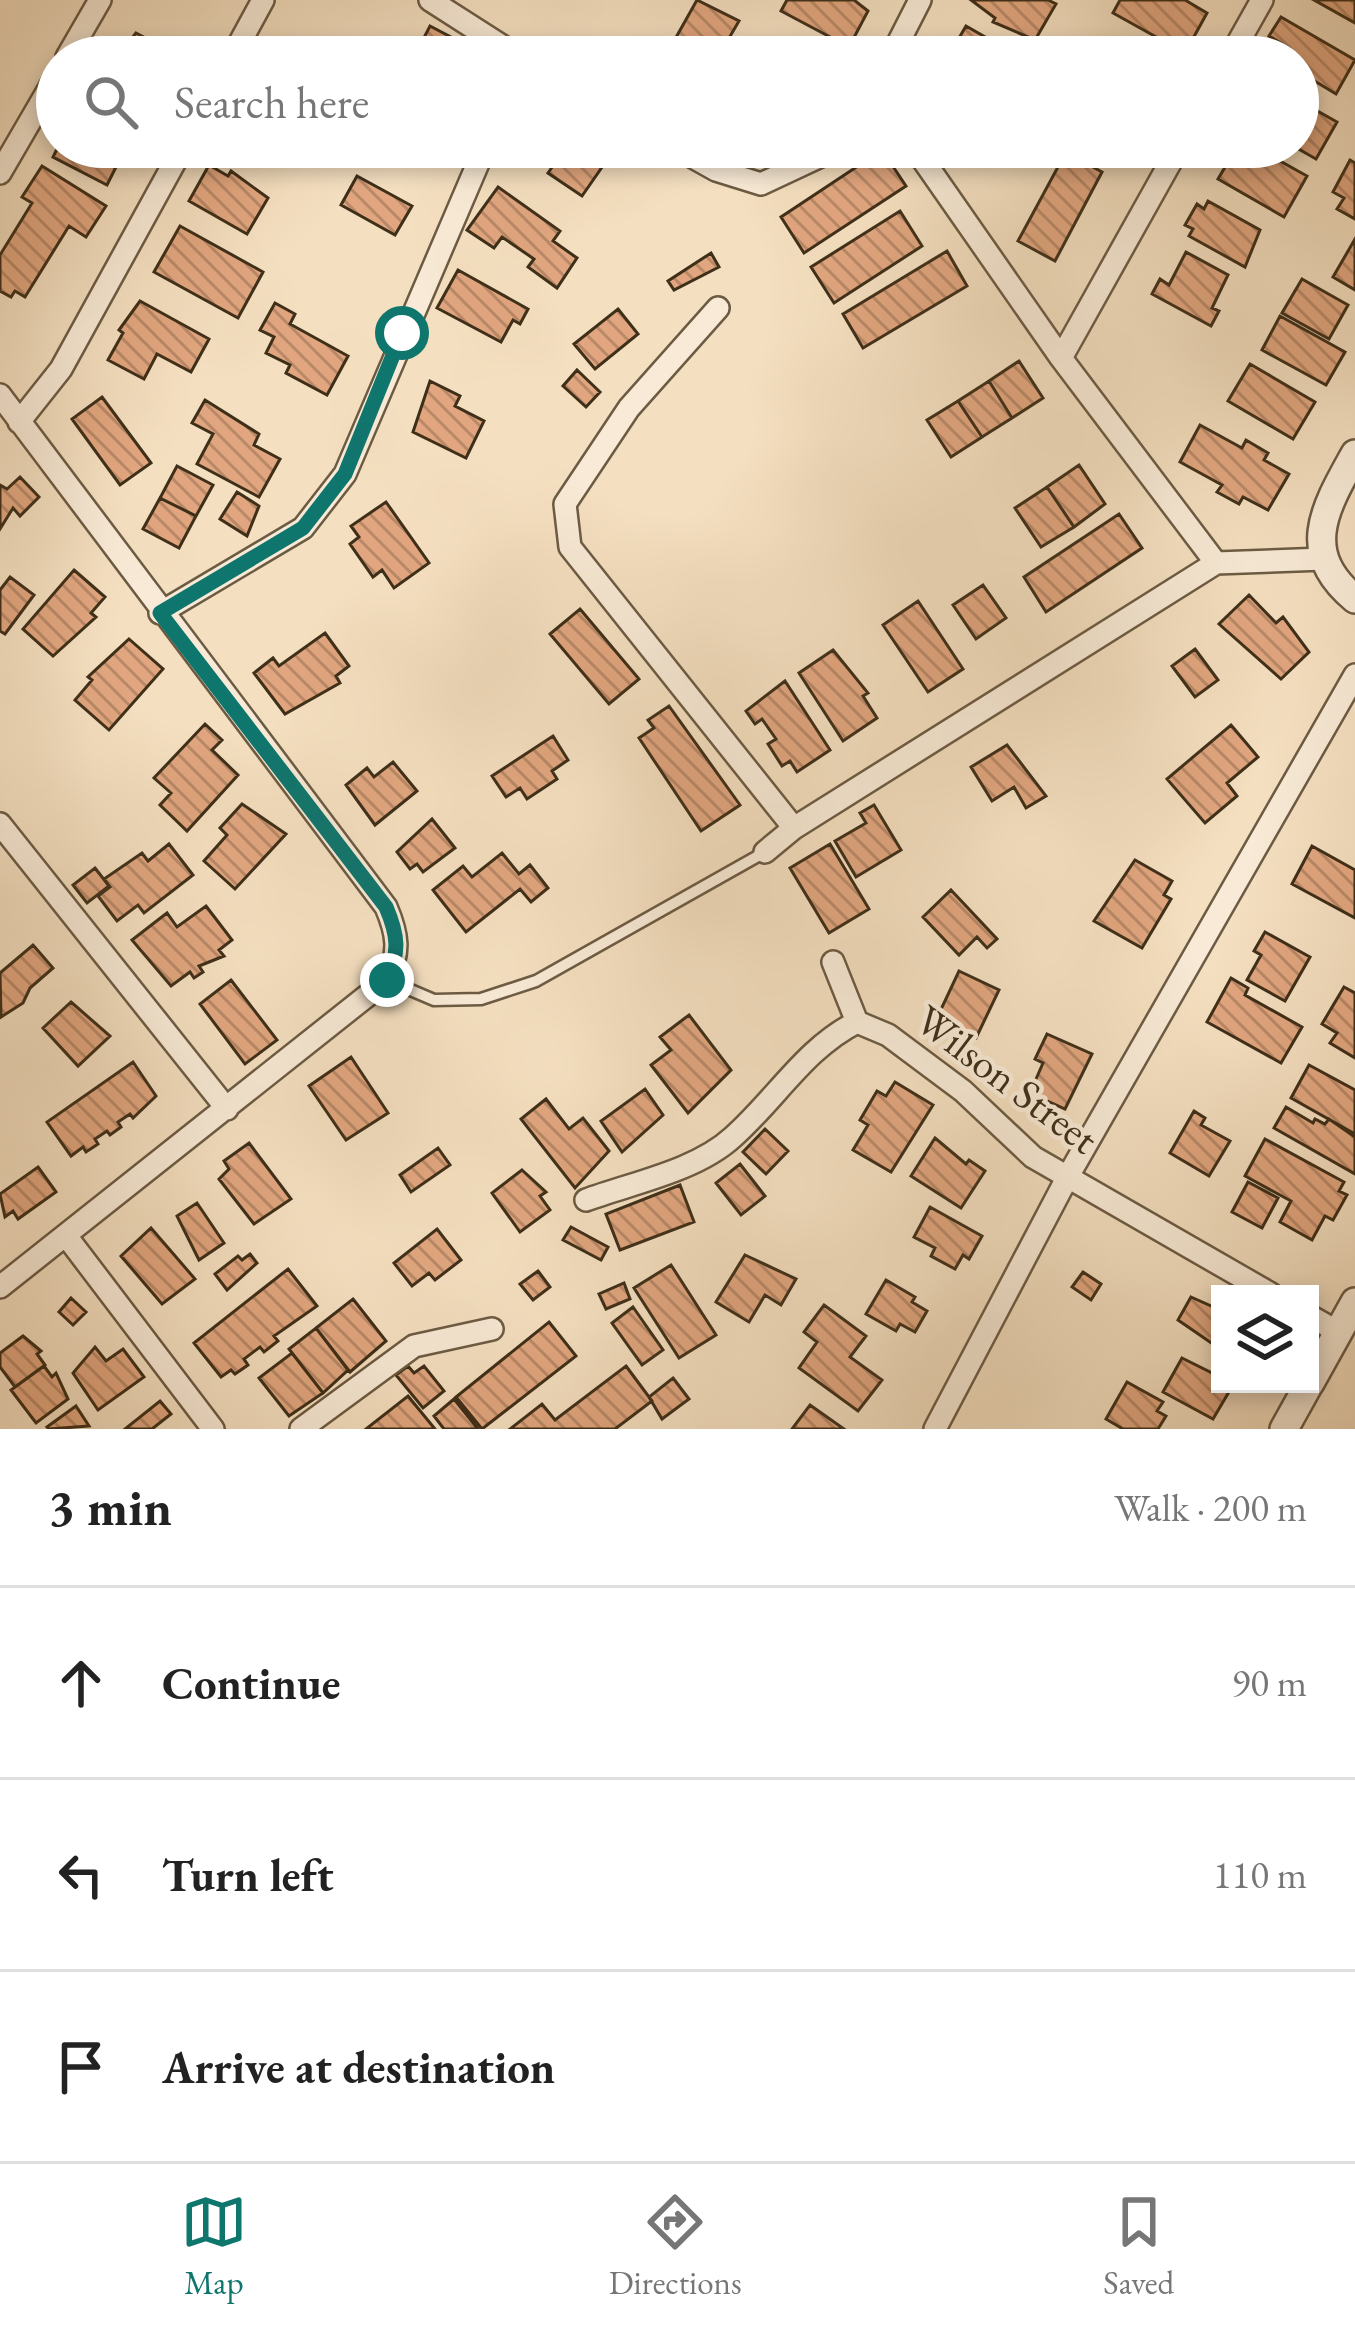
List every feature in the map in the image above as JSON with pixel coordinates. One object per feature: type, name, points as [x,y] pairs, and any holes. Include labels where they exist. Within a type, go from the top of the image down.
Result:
[{"type":"street","points":[[80,36],[100,0]]},
{"type":"street","points":[[243,36],[263,0]]},
{"type":"street","points":[[430,0],[486,36]]},
{"type":"street","points":[[902,36],[920,0]]},
{"type":"street","points":[[1242,36],[1262,0]]},
{"type":"street","points":[[0,173],[36,111]]},
{"type":"street","points":[[19,422],[62,369],[172,168]]},
{"type":"street","points":[[160,613],[303,528],[345,474],[476,168]]},
{"type":"street","points":[[712,168],[761,184],[796,168]]},
{"type":"street","points":[[929,168],[1061,358],[1216,563]]},
{"type":"street","points":[[1061,358],[1168,168]]},
{"type":"street","points":[[718,308],[629,408],[565,504],[570,547],[794,828]]},
{"type":"street","points":[[0,395],[386,907],[397,933],[397,959],[387,980],[0,1287]]},
{"type":"street","points":[[1355,454],[1326,507],[1321,533],[1324,559],[1336,583],[1355,599]]},
{"type":"street","points":[[765,852],[794,828],[1216,563],[1324,559]]},
{"type":"street","points":[[935,1429],[1067,1178],[1355,675]]},
{"type":"street","points":[[0,824],[227,1109]]},
{"type":"street","points":[[833,962],[857,1022]]},
{"type":"street","name":"Wilson Street","points":[[586,1200],[718,1148],[815,1049],[857,1022],[888,1035],[963,1091],[1033,1157],[1255,1285]]},
{"type":"street","points":[[67,1237],[213,1429]]},
{"type":"street","points":[[1319,1367],[1355,1302]]},
{"type":"street","points":[[1319,1321],[1338,1332]]},
{"type":"street","points":[[301,1429],[414,1346],[492,1329]]},
{"type":"street","points":[[1284,1429],[1304,1393]]},
{"type":"lane","points":[[387,980],[434,1000],[482,999],[536,981],[765,852]]},
{"type":"building","points":[[697,0],[739,21],[730,36],[677,36]]},
{"type":"building","points":[[787,0],[854,0],[868,11],[855,36],[828,36],[781,11]]},
{"type":"building","points":[[971,0],[1048,0],[1056,4],[1037,36],[1026,36],[993,22],[995,18]]},
{"type":"building","points":[[1120,0],[1185,0],[1207,13],[1194,36],[1154,36],[1113,13]]},
{"type":"building","points":[[1314,0],[1355,0],[1355,23]]},
{"type":"building","points":[[1281,17],[1314,36],[1269,36]]},
{"type":"building","points":[[430,26],[449,36],[425,36]]},
{"type":"building","points":[[966,26],[983,36],[960,36]]},
{"type":"building","points":[[1319,39],[1355,60],[1336,94],[1319,84]]},
{"type":"building","points":[[1319,112],[1337,122],[1319,154]]},
{"type":"building","points":[[1350,160],[1355,163],[1355,219],[1337,209],[1344,198],[1333,192]]},
{"type":"building","points":[[45,168],[106,206],[86,237],[69,226],[25,297],[15,291],[11,297],[0,291],[0,255],[32,203],[22,197]]},
{"type":"building","points":[[74,168],[116,168],[107,185]]},
{"type":"building","points":[[207,168],[228,176],[231,171],[268,198],[247,234],[189,201]]},
{"type":"building","points":[[551,168],[601,168],[582,196],[548,173]]},
{"type":"building","points":[[855,168],[894,168],[906,186],[804,253],[781,217]]},
{"type":"building","points":[[1057,168],[1102,172],[1055,261],[1018,241]]},
{"type":"building","points":[[1225,168],[1293,168],[1307,176],[1284,217],[1218,179]]},
{"type":"building","points":[[357,176],[412,206],[395,235],[341,205]]},
{"type":"building","points":[[498,187],[560,231],[553,241],[577,258],[557,288],[528,267],[534,259],[502,237],[494,248],[467,230]]},
{"type":"building","points":[[1208,201],[1260,230],[1245,267],[1189,236],[1193,229],[1185,225],[1197,204],[1204,209]]},
{"type":"building","points":[[900,211],[922,246],[834,303],[811,267]]},
{"type":"building","points":[[180,226],[263,272],[238,318],[154,272]]},
{"type":"building","points":[[1355,239],[1355,290],[1333,277]]},
{"type":"building","points":[[947,251],[967,286],[863,348],[843,314]]},
{"type":"building","points":[[1186,252],[1228,275],[1212,308],[1219,311],[1211,326],[1152,294],[1160,279],[1169,285]]},
{"type":"building","points":[[711,253],[719,267],[674,290],[668,281]]},
{"type":"building","points":[[458,270],[528,309],[520,324],[513,320],[501,342],[437,308]]},
{"type":"building","points":[[1302,279],[1348,305],[1329,339],[1282,313]]},
{"type":"building","points":[[140,301],[209,339],[191,372],[157,354],[144,379],[108,360],[123,333],[119,330]]},
{"type":"building","points":[[275,303],[295,314],[290,324],[348,356],[327,395],[286,373],[290,365],[266,353],[274,337],[260,330]]},
{"type":"building","points":[[618,309],[638,334],[595,369],[574,344]]},
{"type":"building","points":[[1280,316],[1345,352],[1326,385],[1262,350]]},
{"type":"building","points":[[1019,361],[1043,398],[1012,418],[989,381]]},
{"type":"building","points":[[1250,364],[1315,402],[1293,439],[1228,401]]},
{"type":"building","points":[[577,370],[600,392],[586,407],[563,386]]},
{"type":"building","points":[[430,381],[460,396],[455,406],[484,421],[466,458],[413,432]]},
{"type":"building","points":[[989,381],[1012,418],[982,437],[958,401]]},
{"type":"building","points":[[102,397],[151,463],[120,485],[72,419]]},
{"type":"building","points":[[205,400],[259,434],[254,445],[280,459],[259,497],[197,464],[213,434],[192,423]]},
{"type":"building","points":[[958,401],[982,437],[951,457],[927,420]]},
{"type":"building","points":[[1200,425],[1242,448],[1246,440],[1268,453],[1264,460],[1289,474],[1268,510],[1243,497],[1239,504],[1217,492],[1222,485],[1180,462]]},
{"type":"building","points":[[1079,465],[1105,504],[1074,527],[1047,487]]},
{"type":"building","points":[[177,466],[213,485],[196,516],[160,498]]},
{"type":"building","points":[[20,477],[39,497],[20,516],[13,508],[0,529],[0,485],[7,489]]},
{"type":"building","points":[[1047,487],[1074,527],[1041,547],[1015,508]]},
{"type":"building","points":[[237,492],[259,506],[247,536],[220,519]]},
{"type":"building","points":[[160,498],[196,516],[179,548],[143,529]]},
{"type":"building","points":[[386,502],[429,563],[394,588],[382,570],[373,577],[350,544],[359,537],[351,526]]},
{"type":"building","points":[[1119,514],[1142,548],[1046,612],[1024,577]]},
{"type":"building","points":[[74,570],[105,597],[91,613],[96,617],[53,656],[23,629]]},
{"type":"building","points":[[10,577],[34,595],[5,634],[0,631],[0,590]]},
{"type":"building","points":[[983,585],[1006,618],[976,639],[953,605]]},
{"type":"building","points":[[1249,595],[1276,623],[1283,617],[1309,652],[1281,679],[1219,624]]},
{"type":"building","points":[[918,601],[963,669],[928,692],[883,625]]},
{"type":"building","points":[[580,609],[639,679],[609,704],[550,634]]},
{"type":"building","points":[[325,633],[349,666],[336,676],[340,683],[285,714],[254,673],[273,658],[279,666]]},
{"type":"building","points":[[129,639],[163,669],[109,730],[75,700],[92,680],[88,677]]},
{"type":"building","points":[[1195,649],[1218,680],[1195,697],[1172,666]]},
{"type":"building","points":[[833,650],[868,693],[863,696],[877,718],[843,741],[799,673]]},
{"type":"building","points":[[785,681],[830,750],[797,772],[790,761],[782,766],[768,744],[776,739],[762,719],[755,724],[746,711]]},
{"type":"building","points":[[669,706],[740,805],[701,831],[639,738],[654,728],[648,720]]},
{"type":"building","points":[[205,724],[222,740],[212,750],[238,775],[187,831],[160,805],[171,793],[154,778]]},
{"type":"building","points":[[1231,725],[1258,757],[1227,783],[1237,796],[1205,823],[1167,779]]},
{"type":"building","points":[[553,736],[568,760],[552,771],[557,779],[527,799],[520,788],[506,797],[492,776]]},
{"type":"building","points":[[1007,745],[1046,796],[1026,808],[1014,787],[992,801],[971,767]]},
{"type":"building","points":[[393,762],[417,791],[375,825],[346,785],[367,768],[374,777]]},
{"type":"building","points":[[242,804],[286,834],[235,889],[204,861],[227,835],[220,828]]},
{"type":"building","points":[[874,805],[901,850],[856,877],[835,841],[866,823],[860,813]]},
{"type":"building","points":[[432,819],[455,848],[423,872],[417,864],[410,869],[397,852]]},
{"type":"building","points":[[169,844],[193,875],[144,913],[138,905],[117,921],[98,896],[110,887],[104,879],[142,853],[148,861]]},
{"type":"building","points":[[830,844],[869,909],[829,933],[790,868]]},
{"type":"building","points":[[1312,846],[1355,870],[1355,918],[1292,884]]},
{"type":"building","points":[[502,853],[519,874],[530,865],[548,888],[531,902],[520,889],[466,932],[433,890],[463,866],[472,877]]},
{"type":"building","points":[[1135,860],[1172,881],[1164,895],[1171,899],[1142,948],[1094,921]]},
{"type":"building","points":[[95,868],[109,886],[87,903],[73,885]]},
{"type":"building","points":[[951,890],[997,939],[987,948],[977,937],[959,955],[923,917]]},
{"type":"building","points":[[206,906],[232,940],[219,950],[224,956],[199,966],[203,972],[194,978],[190,972],[171,986],[132,940],[167,913],[177,927]]},
{"type":"building","points":[[1265,932],[1310,957],[1285,1001],[1247,980],[1261,955],[1254,951]]},
{"type":"building","points":[[33,945],[53,968],[30,988],[23,1003],[1,1017],[0,973]]},
{"type":"building","points":[[959,971],[999,990],[976,1038],[936,1020]]},
{"type":"building","points":[[1231,978],[1248,988],[1245,995],[1302,1027],[1281,1063],[1207,1022]]},
{"type":"building","points":[[231,980],[277,1040],[245,1064],[200,1004]]},
{"type":"building","points":[[1344,987],[1355,993],[1355,1058],[1330,1043],[1337,1033],[1322,1024]]},
{"type":"building","points":[[71,1002],[110,1036],[78,1066],[43,1028]]},
{"type":"building","points":[[689,1015],[731,1070],[688,1113],[651,1065],[671,1050],[660,1037]]},
{"type":"building","points":[[1047,1034],[1092,1054],[1065,1109],[1030,1093],[1043,1063],[1035,1059]]},
{"type":"building","points":[[351,1057],[388,1113],[346,1140],[309,1086]]},
{"type":"building","points":[[133,1062],[156,1096],[133,1118],[130,1114],[118,1122],[121,1127],[110,1135],[107,1131],[95,1139],[98,1144],[71,1156],[47,1122]]},
{"type":"building","points":[[1309,1065],[1355,1090],[1355,1134],[1291,1098]]},
{"type":"building","points":[[895,1082],[933,1105],[891,1172],[853,1150],[868,1125],[860,1120],[877,1091],[886,1096]]},
{"type":"building","points":[[645,1089],[663,1115],[622,1152],[601,1121]]},
{"type":"building","points":[[546,1099],[569,1129],[583,1118],[609,1151],[575,1188],[521,1119]]},
{"type":"building","points":[[1286,1107],[1313,1123],[1315,1119],[1325,1124],[1329,1119],[1355,1137],[1355,1174],[1274,1128]]},
{"type":"building","points":[[1194,1111],[1205,1118],[1201,1125],[1230,1141],[1209,1176],[1170,1153]]},
{"type":"building","points":[[765,1129],[788,1151],[766,1174],[743,1152]]},
{"type":"building","points":[[935,1138],[966,1164],[969,1160],[985,1171],[961,1208],[911,1176]]},
{"type":"building","points":[[1265,1139],[1344,1182],[1339,1191],[1347,1195],[1333,1220],[1325,1216],[1312,1240],[1280,1222],[1291,1201],[1245,1176]]},
{"type":"building","points":[[249,1143],[291,1199],[254,1224],[219,1179],[229,1169],[224,1161]]},
{"type":"building","points":[[438,1148],[450,1165],[411,1192],[400,1175]]},
{"type":"building","points":[[740,1164],[765,1196],[741,1215],[716,1183]]},
{"type":"building","points":[[38,1167],[56,1192],[18,1219],[13,1211],[5,1217],[0,1194]]},
{"type":"building","points":[[522,1170],[546,1192],[540,1196],[550,1210],[520,1232],[492,1193]]},
{"type":"building","points":[[1248,1182],[1278,1198],[1262,1228],[1232,1212]]},
{"type":"building","points":[[680,1185],[694,1222],[620,1250],[606,1214]]},
{"type":"building","points":[[197,1203],[224,1243],[199,1260],[177,1216]]},
{"type":"building","points":[[930,1207],[982,1236],[969,1259],[963,1255],[955,1269],[931,1256],[935,1248],[914,1237]]},
{"type":"building","points":[[571,1227],[608,1247],[601,1260],[563,1240]]},
{"type":"building","points":[[151,1228],[195,1279],[162,1304],[121,1256]]},
{"type":"building","points":[[437,1229],[461,1260],[435,1280],[429,1273],[412,1286],[394,1263]]},
{"type":"building","points":[[250,1254],[257,1263],[227,1290],[215,1274],[238,1256],[242,1260]]},
{"type":"building","points":[[745,1255],[796,1279],[781,1305],[765,1295],[749,1322],[716,1302]]},
{"type":"building","points":[[671,1265],[716,1335],[679,1358],[634,1288]]},
{"type":"building","points":[[288,1269],[317,1306],[274,1336],[278,1341],[264,1352],[260,1347],[244,1359],[248,1365],[221,1377],[194,1343]]},
{"type":"building","points":[[538,1271],[550,1287],[533,1300],[520,1284]]},
{"type":"building","points":[[1083,1272],[1101,1284],[1091,1300],[1072,1287]]},
{"type":"building","points":[[886,1280],[915,1297],[912,1302],[927,1311],[915,1332],[900,1324],[896,1331],[866,1314]]},
{"type":"building","points":[[624,1283],[630,1299],[606,1309],[599,1294]]},
{"type":"building","points":[[1191,1297],[1211,1306],[1211,1343],[1178,1320]]},
{"type":"building","points":[[71,1298],[86,1312],[73,1325],[59,1312]]},
{"type":"building","points":[[353,1299],[386,1341],[350,1372],[316,1328]]},
{"type":"building","points":[[824,1305],[866,1336],[850,1357],[882,1380],[858,1411],[799,1368],[817,1342],[804,1332]]},
{"type":"building","points":[[633,1307],[663,1350],[642,1365],[612,1323]]},
{"type":"building","points":[[549,1322],[576,1356],[482,1429],[456,1397]]},
{"type":"building","points":[[316,1328],[348,1370],[323,1393],[289,1349]]},
{"type":"building","points":[[23,1336],[41,1351],[37,1354],[45,1365],[15,1387],[0,1367],[0,1353]]},
{"type":"building","points":[[95,1347],[106,1361],[123,1349],[144,1377],[98,1410],[73,1373]]},
{"type":"building","points":[[292,1353],[323,1393],[289,1416],[259,1378]]},
{"type":"building","points":[[1182,1358],[1211,1372],[1211,1393],[1228,1393],[1213,1419],[1163,1392]]},
{"type":"building","points":[[44,1366],[52,1377],[56,1373],[68,1399],[36,1423],[11,1390]]},
{"type":"building","points":[[408,1366],[414,1373],[424,1366],[444,1391],[423,1408],[396,1375]]},
{"type":"building","points":[[626,1366],[652,1401],[615,1429],[510,1429],[542,1404],[555,1420]]},
{"type":"building","points":[[673,1378],[689,1399],[662,1419],[649,1397]]},
{"type":"building","points":[[1127,1382],[1163,1402],[1157,1411],[1166,1416],[1158,1429],[1123,1429],[1106,1419]]},
{"type":"building","points":[[408,1396],[435,1429],[366,1429]]},
{"type":"building","points":[[454,1399],[478,1429],[444,1429],[434,1416]]},
{"type":"building","points":[[160,1401],[171,1414],[152,1429],[125,1429]]},
{"type":"building","points":[[810,1405],[844,1429],[792,1429]]},
{"type":"building","points":[[76,1406],[89,1426],[47,1427]]},
{"type":"route","points":[[387,980],[397,959],[397,933],[386,907],[160,613],[303,528],[345,474],[402,333]]}]
